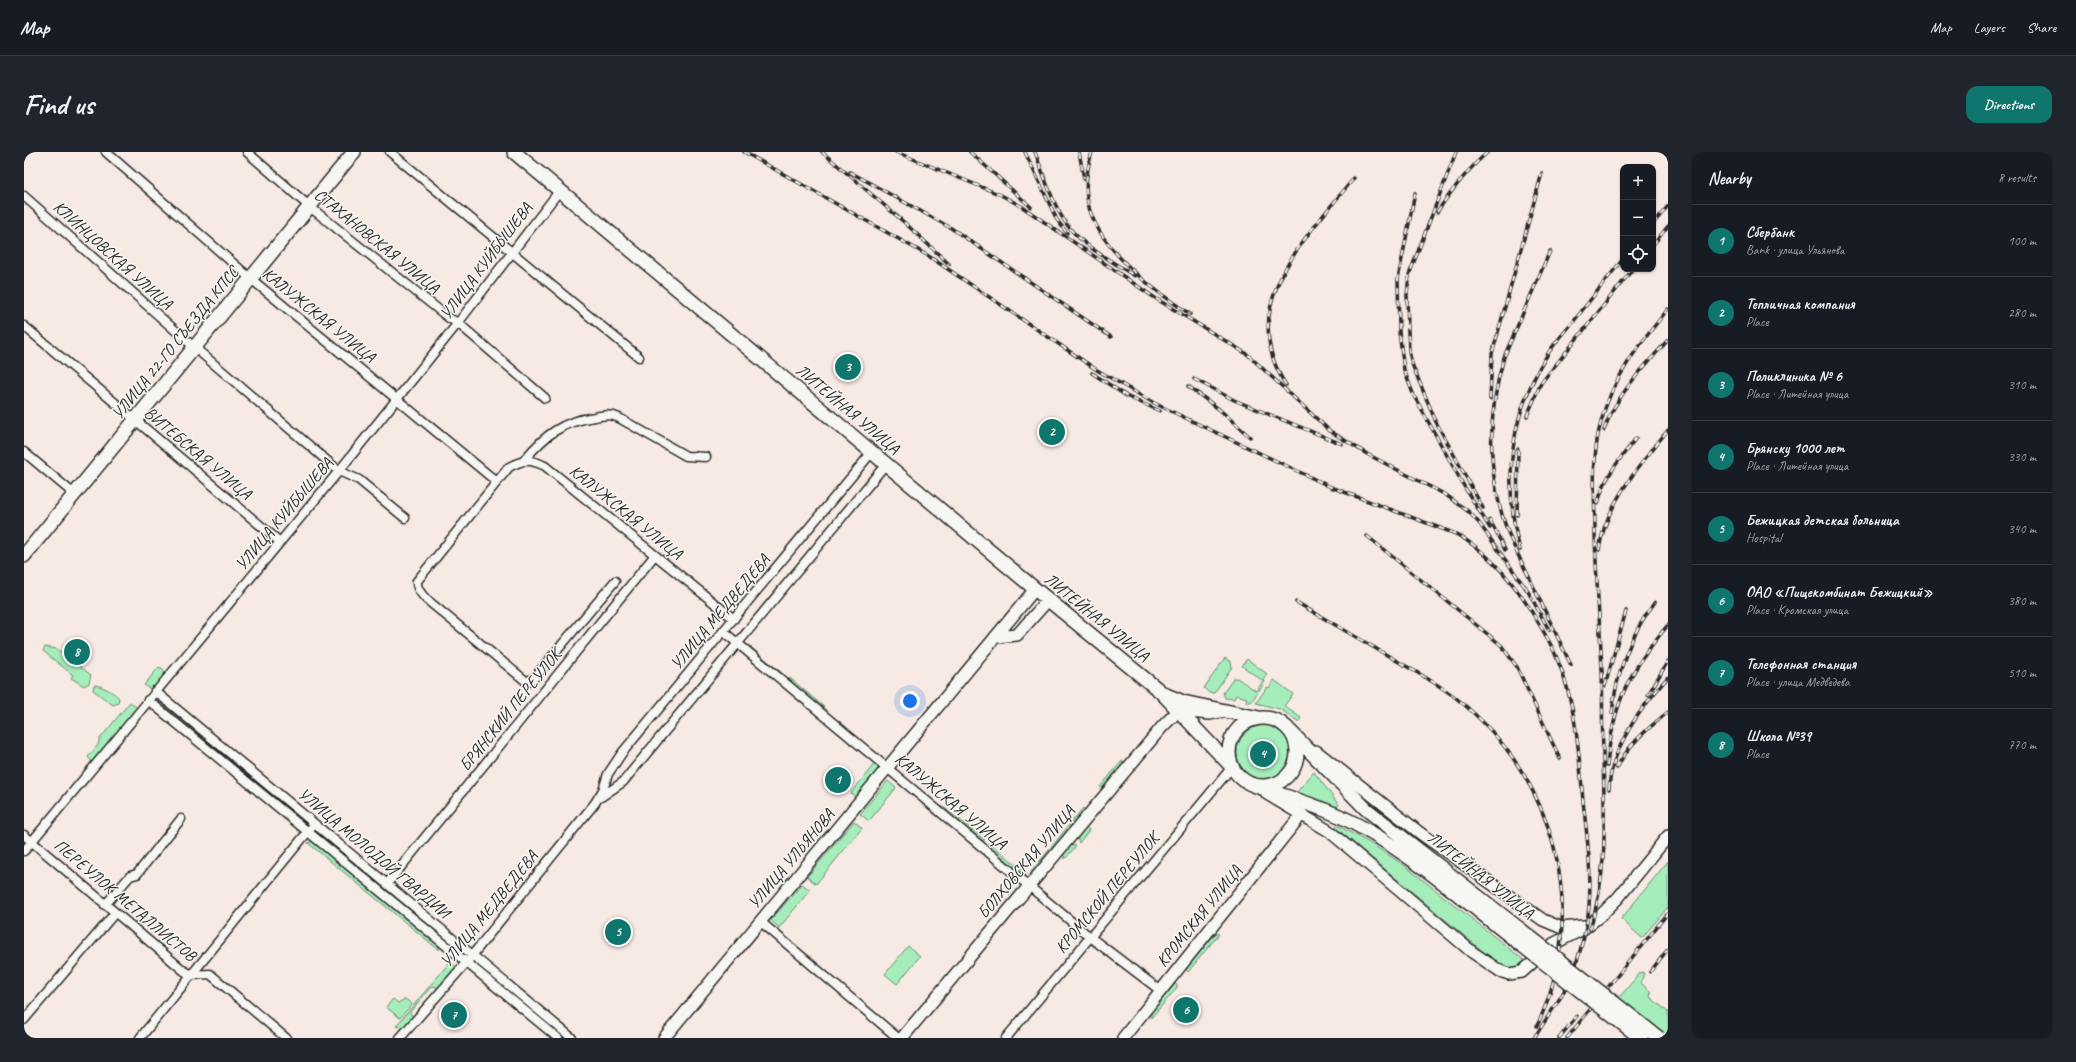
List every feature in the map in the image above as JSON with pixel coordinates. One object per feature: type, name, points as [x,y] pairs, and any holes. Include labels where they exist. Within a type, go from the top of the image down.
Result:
[{"type":"main road","name":"УЛИЦА 22-ГО СЪЕЗДА КПСС","points":[[25,553],[354,152]]},
{"type":"main road","name":"ЛИТЕЙНАЯ УЛИЦА","points":[[514,152],[1048,600],[1161,692],[1232,767]]},
{"type":"main road","name":"УЛИЦА УЛЬЯНОВА","points":[[664,1038],[1035,589]]},
{"type":"main road","points":[[995,637],[1017,635],[1048,600]]},
{"type":"main road","name":"ЛИТЕЙНАЯ УЛИЦА","points":[[1161,692],[1183,702],[1262,718]]},
{"type":"main road","points":[[1178,711],[1210,714],[1225,710]]},
{"type":"main road","name":"БОЛХОВСКАЯ УЛИЦА","points":[[902,1038],[1162,726],[1178,711]]},
{"type":"main road","points":[[1593,922],[1566,929],[1550,924],[1420,833],[1275,720],[1262,718],[1248,722],[1236,732],[1232,738],[1229,753],[1232,767],[1241,778],[1302,814],[1339,839],[1472,952],[1500,971],[1513,974],[1522,972],[1553,944],[1577,933],[1593,922],[1618,898],[1668,836]]},
{"type":"main road","name":"ЛИТЕЙНАЯ УЛИЦА","points":[[1290,731],[1366,809],[1527,941],[1641,1038]]},
{"type":"main road","points":[[1253,785],[1261,787],[1274,785],[1286,778],[1291,772],[1296,764],[1297,747],[1290,731]]},
{"type":"main road","name":"ЛИТЕЙНАЯ УЛИЦА","points":[[1253,785],[1335,814],[1360,826],[1398,849],[1659,1038]]},
{"type":"main road","name":"КРОМСКАЯ УЛИЦА","points":[[1123,1038],[1302,814]]},
{"type":"main road","points":[[1546,951],[1551,932],[1550,924]]},
{"type":"street","name":"КАЛУЖСКАЯ УЛИЦА","points":[[106,152],[250,278],[397,398],[496,482]]},
{"type":"street","name":"СТАХАНОВСКАЯ УЛИЦА","points":[[247,152],[310,207],[448,318],[458,323],[545,398]]},
{"type":"street","points":[[390,152],[639,357]]},
{"type":"street","name":"УЛИЦА КУЙБЫШЕВА","points":[[24,852],[155,691],[339,471],[458,323],[560,190]]},
{"type":"street","name":"КЛИНЦОВСКАЯ УЛИЦА","points":[[24,196],[194,347],[339,471],[359,480],[405,518]]},
{"type":"street","name":"ВИТЕБСКАЯ УЛИЦА","points":[[24,326],[280,542]]},
{"type":"street","points":[[615,581],[535,677],[527,682],[426,599],[421,594],[416,584],[417,580],[509,467],[525,459],[540,443],[566,423],[577,419],[611,415],[619,418],[686,456],[706,457]]},
{"type":"street","points":[[24,452],[74,494]]},
{"type":"street","name":"УЛИЦА МЕДВЕДЕВА","points":[[600,797],[608,774],[622,753],[872,452]]},
{"type":"street","name":"КАЛУЖСКАЯ УЛИЦА","points":[[525,459],[532,460],[545,466],[734,619]]},
{"type":"street","name":"УЛИЦА МЕДВЕДЕВА","points":[[400,1038],[473,955],[600,797],[623,782],[886,464]]},
{"type":"street","name":"БРЯНСКИЙ ПЕРЕУЛОК","points":[[387,884],[655,555]]},
{"type":"street","name":"КАЛУЖСКАЯ УЛИЦА","points":[[724,632],[1090,937],[1161,991]]},
{"type":"street","name":"УЛИЦА МОЛОДОЙ ГВАРДИИ","points":[[155,691],[572,1038]]},
{"type":"street","name":"УЛИЦА МОЛОДОЙ ГВАРДИИ","points":[[148,700],[558,1038]]},
{"type":"street","name":"КРОМСКОЙ ПЕРЕУЛОК","points":[[1006,1038],[1232,767]]},
{"type":"street","points":[[105,905],[130,876],[137,874],[181,819]]},
{"type":"street","points":[[140,1038],[315,824]]},
{"type":"street","name":"ПЕРЕУЛОК МЕТАЛЛИСТОВ","points":[[24,835],[105,905],[191,975],[210,974],[286,1038]]},
{"type":"street","points":[[24,1020],[115,913]]},
{"type":"street","points":[[761,922],[898,1038]]},
{"type":"green space","points":[[747,644],[787,677],[784,678],[745,647]]},
{"type":"green space","points":[[45,647],[57,649],[91,675],[89,683],[84,686],[71,678],[73,675],[43,651]]},
{"type":"green space","points":[[1225,658],[1231,662],[1232,667],[1214,693],[1209,693],[1204,688]]},
{"type":"green space","points":[[1247,659],[1267,674],[1264,679],[1265,682],[1251,702],[1246,702],[1247,698],[1236,695],[1234,699],[1225,698],[1223,693],[1234,678],[1237,678],[1256,691],[1263,681],[1242,666]]},
{"type":"green space","points":[[159,667],[163,669],[165,673],[152,690],[144,685]]},
{"type":"green space","points":[[790,678],[824,707],[822,709],[788,681]]},
{"type":"green space","points":[[1274,680],[1293,694],[1284,706],[1301,718],[1299,722],[1280,709],[1256,703]]},
{"type":"green space","points":[[94,685],[104,688],[114,694],[119,698],[118,703],[113,705],[93,690]]},
{"type":"green space","points":[[130,702],[137,708],[92,762],[88,757],[98,745],[99,740]]},
{"type":"green space","points":[[171,709],[231,757],[229,761],[168,713]]},
{"type":"green space","points":[[1265,725],[1276,727],[1285,733],[1291,742],[1293,753],[1291,764],[1285,773],[1276,779],[1265,781],[1254,779],[1245,773],[1239,764],[1237,753],[1239,742],[1245,733],[1254,727]]},
{"type":"green space","points":[[1122,761],[1125,766],[1104,791],[1100,787]]},
{"type":"green space","points":[[235,763],[295,811],[294,815],[233,765]]},
{"type":"green space","points":[[875,763],[880,768],[856,798],[851,793]]},
{"type":"green space","points":[[1314,772],[1339,805],[1337,807],[1296,793]]},
{"type":"green space","points":[[888,781],[896,788],[869,821],[860,814]]},
{"type":"green space","points":[[942,806],[985,840],[983,841],[942,808]]},
{"type":"green space","points":[[1083,808],[1085,811],[1033,874],[1031,872]]},
{"type":"green space","points":[[854,821],[862,828],[816,884],[807,877]]},
{"type":"green space","points":[[1084,825],[1089,830],[1079,843],[1077,836]]},
{"type":"green space","points":[[1337,825],[1373,845],[1404,865],[1525,961],[1515,967],[1509,968],[1499,965],[1335,827]]},
{"type":"green space","points":[[313,841],[439,944],[439,950],[308,843]]},
{"type":"green space","points":[[989,843],[1027,873],[1025,875],[988,846]]},
{"type":"green space","points":[[1070,845],[1076,846],[1065,859],[1063,853]]},
{"type":"green space","points":[[334,847],[338,847],[376,878],[376,880],[374,882],[333,849]]},
{"type":"green space","points":[[1668,861],[1668,907],[1642,938],[1621,919]]},
{"type":"green space","points":[[802,884],[810,890],[779,928],[771,920]]},
{"type":"green space","points":[[388,889],[448,939],[445,942],[386,892]]},
{"type":"green space","points":[[1216,933],[1219,934],[1188,972],[1186,969]]},
{"type":"green space","points":[[908,946],[920,956],[897,984],[885,974]]},
{"type":"green space","points":[[450,962],[457,968],[440,988],[432,986],[410,1012],[413,1018],[407,1026],[396,1026]]},
{"type":"green space","points":[[1641,972],[1644,973],[1641,983],[1651,992],[1650,997],[1668,1012],[1668,1038],[1617,1000]]},
{"type":"green space","points":[[1175,984],[1177,985],[1177,988],[1151,1018],[1151,1012]]},
{"type":"green space","points":[[519,998],[565,1036],[560,1038],[517,1001]]},
{"type":"green space","points":[[393,999],[398,1003],[405,999],[412,1004],[400,1018],[386,1007]]},
{"type":"railway","points":[[744,152],[927,255],[1097,370],[1154,403],[1331,487],[1456,534],[1478,548],[1505,575],[1521,595],[1550,643],[1563,673],[1576,727],[1589,854],[1590,893],[1587,924],[1572,976]]},
{"type":"railway","points":[[822,152],[905,223],[949,264]]},
{"type":"railway","points":[[896,152],[1001,195],[1021,206],[1155,298],[1247,354],[1330,431],[1367,454],[1446,495],[1469,512],[1479,523],[1527,590]]},
{"type":"railway","points":[[970,152],[1031,207]]},
{"type":"railway","points":[[1025,152],[1057,220],[1067,233]]},
{"type":"railway","points":[[1035,152],[1058,210],[1068,226],[1090,247],[1135,276]]},
{"type":"railway","points":[[1079,152],[1084,179]]},
{"type":"railway","points":[[1092,152],[1086,190],[1093,220],[1115,252],[1129,267],[1144,281],[1190,314]]},
{"type":"railway","points":[[1456,152],[1409,275],[1407,295],[1409,351],[1412,364],[1436,422],[1483,508]]},
{"type":"railway","points":[[1437,212],[1461,180],[1488,152]]},
{"type":"railway","points":[[850,172],[951,228],[1111,337]]},
{"type":"railway","points":[[1490,399],[1492,354],[1542,173]]},
{"type":"railway","points":[[1286,385],[1272,356],[1268,327],[1272,300],[1283,274],[1298,248],[1354,178]]},
{"type":"railway","points":[[1415,193],[1398,279],[1399,332],[1404,370],[1414,396],[1465,488],[1490,528]]},
{"type":"railway","points":[[1656,220],[1668,206]]},
{"type":"railway","points":[[1656,241],[1668,226]]},
{"type":"railway","points":[[1550,251],[1504,357],[1499,376],[1493,413],[1492,451],[1496,488],[1500,507],[1509,534],[1571,665]]},
{"type":"railway","points":[[1520,550],[1514,524],[1511,498],[1511,473],[1513,448],[1525,399],[1536,375],[1552,348],[1620,263]]},
{"type":"railway","points":[[1527,416],[1541,383],[1631,272]]},
{"type":"railway","points":[[1590,929],[1600,885],[1604,842],[1602,670],[1595,534],[1594,478],[1596,449],[1601,422],[1612,391],[1628,362],[1668,309]]},
{"type":"railway","points":[[1604,430],[1609,417],[1631,382],[1668,340]]},
{"type":"railway","points":[[1092,373],[1128,397],[1160,411]]},
{"type":"railway","points":[[1194,379],[1234,400],[1342,444]]},
{"type":"railway","points":[[1188,386],[1220,410],[1250,437]]},
{"type":"railway","points":[[1599,550],[1603,533],[1616,501],[1635,471],[1668,430]]},
{"type":"railway","points":[[1598,504],[1600,495],[1608,477],[1618,461],[1636,438]]},
{"type":"railway","points":[[1517,515],[1518,449]]},
{"type":"railway","points":[[1490,520],[1505,550]]},
{"type":"railway","points":[[1367,536],[1501,645],[1517,667],[1560,759]]},
{"type":"railway","points":[[1525,586],[1549,630]]},
{"type":"railway","points":[[1296,602],[1425,677],[1456,698],[1490,730],[1518,766],[1540,806],[1554,848],[1561,892],[1561,937],[1553,982],[1537,1026]]},
{"type":"railway","points":[[1612,713],[1617,684],[1626,654],[1646,614],[1655,602]]},
{"type":"railway","points":[[1605,686],[1626,611]]},
{"type":"railway","points":[[1607,766],[1613,724],[1618,706],[1642,658],[1668,625]]},
{"type":"railway","points":[[1648,695],[1668,661]]},
{"type":"railway","points":[[1609,789],[1611,773],[1621,743],[1638,715],[1668,677]]},
{"type":"railway","points":[[1617,768],[1633,744],[1668,712]]},
{"type":"railway","points":[[1567,1038],[1668,913]]},
{"type":"railway","points":[[1650,972],[1668,949]]},
{"type":"railway","points":[[1534,1038],[1562,995],[1574,972]]},
{"type":"railway","points":[[1559,1038],[1577,1016]]},
{"type":"place","name":"Поликлиника № 6","points":[[848,367]]},
{"type":"place","name":"Тепличная компания","points":[[1052,432]]},
{"type":"place","name":"Школа №39","points":[[77,652]]},
{"type":"place","name":"Брянску 1000 лет","points":[[1263,754]]},
{"type":"place","name":"Сбербанк","points":[[838,780]]},
{"type":"place","name":"Бежицкая детская больница","points":[[618,932]]},
{"type":"place","name":"ОАО «Пищекомбинат Бежицкий»","points":[[1186,1010]]},
{"type":"place","name":"Телефонная станция","points":[[454,1015]]}]
